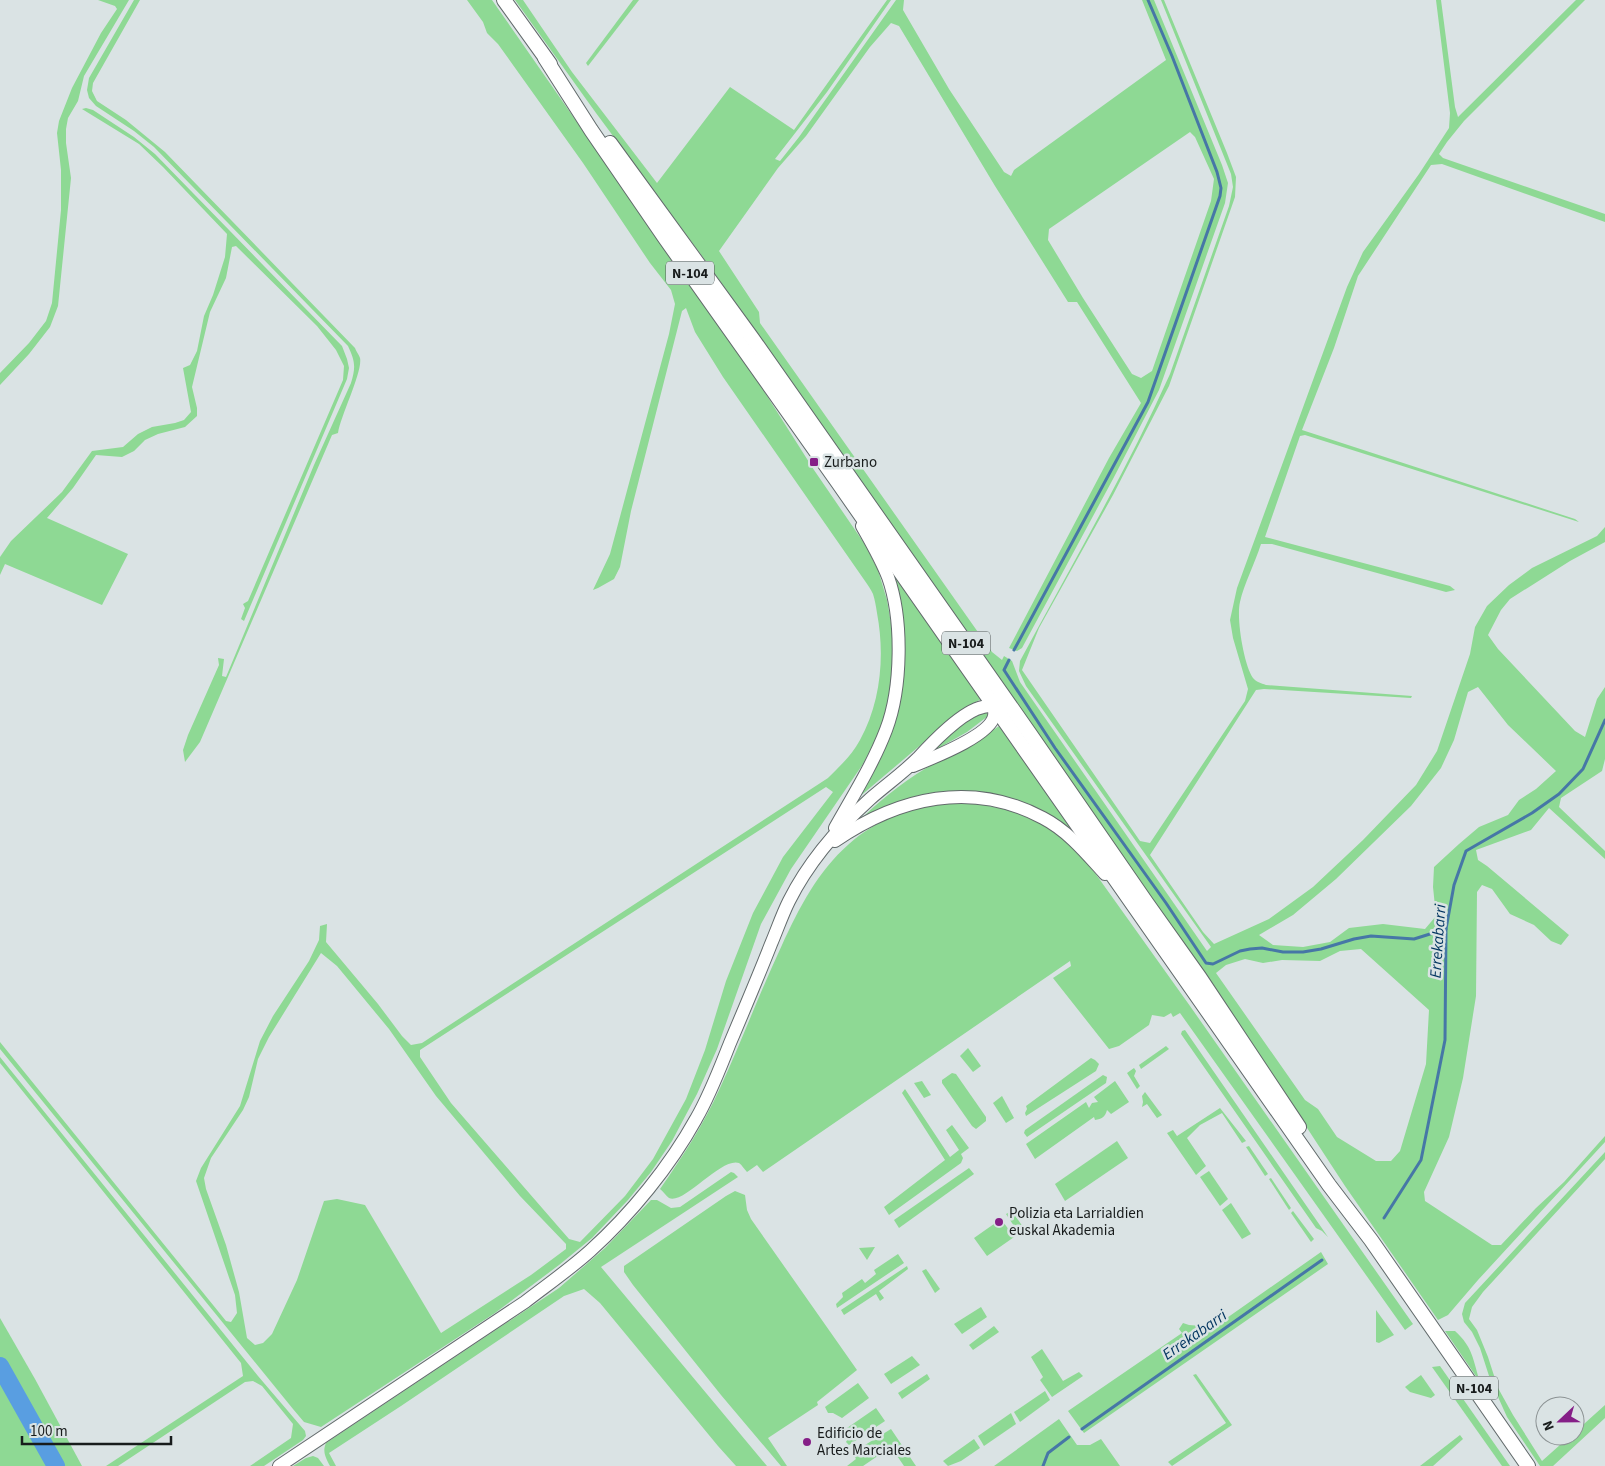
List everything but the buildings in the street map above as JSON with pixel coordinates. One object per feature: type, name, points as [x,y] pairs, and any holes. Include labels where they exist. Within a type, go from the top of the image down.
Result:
[{"type":"main road","name":"N-104","points":[[504,0],[741,322],[1030,734],[1200,978],[1336,1182],[1371,1240]]},
{"type":"main road","name":"N-104","points":[[545,58],[591,130],[660,230],[840,484],[1131,904],[1329,1185],[1371,1240],[1528,1466]]},
{"type":"main road","points":[[823,850],[864,776],[886,728],[894,703],[898,674],[895,609],[888,577],[840,484]]},
{"type":"main road","points":[[908,768],[979,734],[994,717],[992,695],[985,678],[954,626]]},
{"type":"main road","points":[[279,1466],[525,1302],[564,1273],[598,1244],[648,1189],[696,1119],[719,1072],[789,900],[806,873],[846,822],[908,768],[930,745],[970,712],[983,707],[994,707],[1007,713],[1030,734]]},
{"type":"main road","points":[[823,850],[857,827],[897,808],[943,797],[969,796],[994,800],[1020,807],[1044,818],[1066,834],[1086,851],[1131,904]]},
{"type":"green space","points":[[98,0],[129,0],[84,76],[78,101],[68,118],[66,143],[71,178],[58,306],[50,327],[29,354],[0,385],[0,373],[29,343],[46,321],[52,303],[61,210],[61,170],[57,133],[59,121],[72,88],[101,33],[117,9],[115,6]]},
{"type":"green space","points":[[134,0],[140,0],[93,83],[92,91],[97,101],[126,120],[165,152],[355,348],[360,358],[358,373],[338,433],[332,435],[200,742],[185,762],[183,750],[219,665],[218,658],[224,659],[222,676],[226,677],[314,465],[351,383],[354,364],[348,346],[154,147],[134,131],[96,106],[89,98],[87,90],[89,78]]},
{"type":"green space","points":[[467,0],[492,0],[762,388],[814,470],[864,543],[878,570],[887,600],[893,635],[890,696],[879,733],[863,764],[791,869],[761,924],[717,1049],[697,1094],[672,1141],[651,1172],[628,1200],[592,1238],[559,1265],[495,1313],[321,1427],[304,1422],[293,1409],[0,1049],[0,1042],[226,1321],[231,1322],[237,1313],[235,1295],[196,1181],[201,1168],[240,1106],[260,1041],[273,1016],[309,961],[319,940],[320,926],[327,924],[326,942],[402,1036],[411,1045],[422,1043],[828,778],[850,755],[867,725],[877,694],[881,662],[879,629],[872,592],[723,377],[695,332],[686,308],[682,311],[631,511],[620,567],[614,579],[593,590],[610,554],[669,334],[675,304],[671,290],[650,263],[583,163],[498,44],[487,33],[483,22]],"holes":[[[826,787],[833,792],[783,857],[753,913],[726,981],[705,1050],[686,1099],[653,1159],[625,1196],[580,1242],[569,1239],[451,1103],[420,1057],[420,1050]],[[321,953],[337,966],[389,1029],[436,1096],[520,1196],[566,1244],[566,1249],[531,1275],[441,1333],[365,1205],[337,1199],[324,1201],[297,1280],[272,1334],[263,1343],[255,1345],[247,1338],[239,1292],[204,1178],[211,1158],[243,1110],[249,1097],[258,1059],[269,1037]]]},
{"type":"green space","points":[[515,0],[523,0],[572,72],[657,183],[730,87],[794,130],[887,0],[891,0],[827,92],[775,159],[780,161],[896,0],[904,0],[903,10],[949,89],[1004,172],[1011,176],[1014,170],[1166,60],[1142,0],[1154,0],[1222,165],[1228,183],[1225,203],[1159,390],[1022,648],[1017,651],[1009,648],[1109,458],[1141,403],[1077,302],[1068,302],[995,186],[899,26],[891,23],[870,47],[806,136],[778,168],[719,251],[759,312],[760,323],[992,652],[1002,660],[1004,656],[1012,661],[1020,682],[1207,951],[1211,947],[1026,686],[1019,671],[1020,661],[1117,483],[1170,374],[1229,206],[1233,187],[1231,174],[1161,0],[1164,0],[1227,153],[1236,177],[1235,197],[1169,386],[1113,495],[1039,628],[1022,670],[1140,841],[1150,843],[1245,701],[1248,689],[1233,638],[1230,620],[1237,588],[1347,287],[1363,252],[1419,174],[1449,128],[1450,113],[1436,0],[1441,0],[1455,107],[1458,117],[1576,0],[1585,0],[1464,121],[1439,154],[1443,158],[1605,214],[1605,222],[1442,164],[1431,165],[1358,276],[1334,348],[1302,430],[1575,519],[1579,522],[1305,435],[1300,436],[1265,537],[1450,586],[1455,590],[1446,592],[1272,544],[1261,544],[1244,588],[1239,609],[1244,652],[1254,679],[1266,685],[1412,696],[1411,698],[1256,690],[1150,855],[1203,932],[1214,944],[1269,919],[1313,887],[1363,840],[1416,785],[1437,751],[1470,654],[1475,627],[1487,606],[1509,585],[1532,568],[1597,536],[1605,527],[1605,542],[1570,561],[1510,599],[1501,610],[1488,635],[1498,649],[1575,731],[1585,737],[1597,699],[1605,687],[1605,759],[1602,771],[1561,798],[1559,807],[1605,851],[1605,859],[1549,808],[1531,830],[1476,850],[1478,860],[1569,935],[1561,945],[1551,941],[1534,925],[1510,914],[1492,889],[1482,885],[1477,892],[1476,996],[1463,1078],[1449,1137],[1424,1192],[1425,1201],[1492,1245],[1501,1245],[1564,1182],[1605,1136],[1605,1142],[1448,1315],[1438,1320],[1345,1186],[1234,1016],[794,385],[705,260]],"holes":[[[1190,132],[1195,137],[1214,179],[1211,201],[1152,371],[1141,378],[1132,374],[1083,298],[1048,240],[1049,229]],[[1478,687],[1508,725],[1556,771],[1536,789],[1519,800],[1508,815],[1479,827],[1434,867],[1433,887],[1436,916],[1425,929],[1383,924],[1349,928],[1330,942],[1303,947],[1273,945],[1259,935],[1293,915],[1336,879],[1411,806],[1441,768],[1454,740],[1468,692]],[[1361,949],[1429,1010],[1426,1064],[1400,1151],[1391,1161],[1376,1161],[1337,1137],[1318,1109],[1305,1100],[1216,973],[1226,965],[1245,959],[1263,963],[1282,960],[1320,961],[1340,951]]]},
{"type":"green space","points":[[633,0],[639,0],[588,66],[586,63]]},
{"type":"green space","points":[[82,109],[93,110],[134,137],[155,154],[342,346],[347,359],[349,368],[347,379],[244,621],[241,619],[245,608],[243,604],[248,601],[343,380],[344,366],[336,350],[317,326],[236,246],[232,247],[226,278],[210,312],[192,387],[197,416],[185,427],[158,434],[145,440],[134,451],[122,457],[96,455],[73,488],[47,518],[128,554],[102,605],[5,564],[0,575],[0,557],[11,541],[62,492],[92,451],[123,447],[138,434],[152,427],[184,420],[191,412],[183,368],[190,365],[197,351],[204,316],[225,257],[227,234],[139,144]]},
{"type":"green space","points":[[892,573],[981,699],[962,710],[858,798],[898,705]]},
{"type":"green space","points":[[987,712],[988,716],[967,732],[937,749],[936,747],[960,726]]},
{"type":"green space","points":[[999,726],[1072,830],[1033,809],[1013,801],[971,792],[949,791],[906,799],[863,817],[881,800],[910,778]]},
{"type":"green space","points":[[945,803],[980,804],[1012,811],[1047,826],[1073,846],[1095,873],[1190,1006],[1413,1324],[1405,1330],[1180,1013],[1173,1017],[1171,1013],[1164,1017],[1152,1015],[1149,1025],[1119,1046],[1109,1049],[1053,978],[1071,966],[1070,961],[763,1172],[757,1165],[747,1172],[739,1163],[731,1163],[713,1173],[684,1195],[676,1198],[669,1198],[660,1189],[693,1140],[714,1101],[788,931],[802,904],[819,878],[849,844],[871,828],[894,816],[918,808]]},
{"type":"green space","points":[[1185,1030],[1328,1237],[1316,1228],[1181,1034]]},
{"type":"green space","points":[[1166,1046],[1169,1049],[1141,1069],[1139,1065]]},
{"type":"green space","points":[[968,1048],[981,1066],[973,1072],[960,1056]]},
{"type":"green space","points":[[0,1057],[258,1376],[305,1431],[306,1436],[303,1440],[264,1466],[250,1466],[291,1438],[293,1424],[262,1386],[253,1381],[245,1382],[118,1466],[106,1466],[243,1376],[241,1363],[0,1063]]},
{"type":"green space","points":[[1091,1058],[1099,1064],[1096,1071],[1026,1116],[1026,1106]]},
{"type":"green space","points":[[1134,1068],[1136,1071],[1134,1076],[1140,1086],[1137,1089],[1127,1073]]},
{"type":"green space","points":[[952,1073],[956,1074],[986,1117],[986,1121],[976,1129],[942,1083],[942,1080]]},
{"type":"green space","points":[[1103,1075],[1107,1077],[1106,1083],[1027,1137],[1024,1133],[1025,1130]]},
{"type":"green space","points":[[922,1081],[931,1095],[924,1098],[914,1083]]},
{"type":"green space","points":[[1115,1081],[1129,1102],[1111,1114],[1107,1110],[1101,1118],[1095,1120],[1094,1117],[1035,1159],[1026,1144],[1086,1102],[1089,1108],[1092,1103],[1098,1102],[1094,1097]]},
{"type":"green space","points":[[905,1089],[950,1157],[959,1150],[946,1130],[952,1125],[969,1148],[961,1154],[963,1158],[961,1163],[889,1215],[884,1207],[945,1160],[902,1093]]},
{"type":"green space","points":[[1145,1092],[1162,1115],[1157,1118],[1147,1104],[1142,1107],[1142,1096]]},
{"type":"green space","points":[[1002,1096],[1014,1118],[1006,1123],[993,1103]]},
{"type":"green space","points":[[1220,1108],[1246,1141],[1242,1143],[1222,1113],[1200,1125],[1187,1138],[1206,1166],[1196,1175],[1167,1133],[1173,1130],[1177,1136]]},
{"type":"green space","points":[[1117,1141],[1128,1158],[1065,1201],[1055,1184]]},
{"type":"green space","points":[[1249,1146],[1268,1174],[1265,1176],[1246,1147]]},
{"type":"green space","points":[[1605,1152],[1605,1159],[1483,1292],[1472,1307],[1469,1319],[1477,1330],[1498,1388],[1542,1461],[1559,1446],[1575,1446],[1553,1466],[1540,1466],[1507,1417],[1490,1379],[1480,1348],[1472,1332],[1464,1322],[1462,1314],[1465,1303]]},
{"type":"green space","points":[[969,1168],[974,1174],[899,1228],[894,1220]]},
{"type":"green space","points":[[1209,1171],[1228,1199],[1220,1206],[1200,1177]]},
{"type":"green space","points":[[731,1172],[738,1177],[601,1267],[767,1466],[736,1466],[600,1303],[584,1289],[564,1296],[329,1453],[336,1466],[330,1466],[324,1452],[326,1443],[559,1288],[605,1248],[651,1200],[657,1200],[671,1208],[680,1207]]},
{"type":"green space","points":[[1271,1178],[1291,1208],[1289,1210],[1269,1179]]},
{"type":"green space","points":[[735,1191],[745,1195],[747,1210],[751,1219],[857,1370],[817,1402],[818,1405],[768,1438],[787,1466],[781,1466],[721,1395],[624,1272],[624,1266]]},
{"type":"green space","points":[[1231,1203],[1251,1234],[1242,1239],[1222,1210]]},
{"type":"green space","points":[[1012,1211],[1025,1230],[1016,1229],[1006,1214]]},
{"type":"green space","points":[[1293,1211],[1314,1239],[1311,1242],[1291,1213]]},
{"type":"green space","points":[[1001,1219],[1012,1234],[1017,1235],[987,1256],[974,1238]]},
{"type":"green space","points":[[875,1247],[867,1260],[859,1248]]},
{"type":"green space","points":[[1321,1252],[1328,1264],[1084,1433],[1068,1411],[1182,1333],[1179,1329],[1183,1323],[1214,1327]]},
{"type":"green space","points":[[898,1254],[904,1263],[837,1308],[836,1304],[843,1297],[842,1293],[862,1279],[865,1283],[876,1274],[874,1270]]},
{"type":"green space","points":[[907,1266],[908,1269],[879,1291],[884,1298],[880,1301],[876,1294],[844,1315],[841,1310]]},
{"type":"green space","points":[[926,1269],[940,1289],[935,1293],[922,1271]]},
{"type":"green space","points":[[981,1307],[987,1317],[962,1334],[954,1324]]},
{"type":"green space","points":[[1376,1310],[1394,1335],[1379,1343],[1376,1342]]},
{"type":"green space","points":[[0,1318],[35,1379],[82,1466],[0,1466]]},
{"type":"green space","points":[[994,1326],[999,1332],[973,1350],[969,1345]]},
{"type":"green space","points":[[1445,1331],[1455,1331],[1466,1343],[1472,1354],[1480,1382]]},
{"type":"green space","points":[[1042,1349],[1063,1381],[1079,1372],[1083,1376],[1052,1397],[1040,1380],[1043,1377],[1031,1357]]},
{"type":"green space","points":[[912,1356],[920,1365],[891,1384],[884,1374]]},
{"type":"green space","points":[[1440,1366],[1510,1466],[1502,1466],[1432,1367]]},
{"type":"green space","points":[[927,1374],[930,1379],[902,1399],[898,1393]]},
{"type":"green space","points":[[1196,1374],[1232,1425],[1172,1466],[1168,1462],[1226,1423],[1193,1375]]},
{"type":"green space","points":[[1421,1375],[1435,1395],[1431,1398],[1410,1392],[1405,1387]]},
{"type":"green space","points":[[858,1383],[869,1398],[842,1418],[833,1413],[828,1413],[825,1407]]},
{"type":"green space","points":[[1045,1391],[1050,1400],[1020,1422],[1014,1412]]},
{"type":"green space","points":[[1605,1405],[1605,1418],[1585,1436],[1585,1423]]},
{"type":"green space","points":[[876,1408],[885,1421],[849,1445],[846,1442],[850,1435],[847,1428]]},
{"type":"green space","points":[[1011,1413],[1016,1424],[984,1446],[978,1436]]},
{"type":"green space","points":[[1059,1419],[1077,1445],[1090,1445],[1101,1439],[1120,1466],[994,1466]]},
{"type":"green space","points":[[891,1429],[916,1466],[904,1466],[891,1447],[863,1466],[847,1466],[856,1459],[852,1453]]},
{"type":"green space","points":[[1460,1435],[1463,1439],[1433,1466],[1420,1466]]},
{"type":"green space","points":[[974,1439],[980,1448],[961,1461],[948,1466],[943,1461]]},
{"type":"green space","points":[[313,1456],[318,1458],[324,1466],[293,1466],[306,1458]]},
{"type":"waterway","points":[[1014,650],[1148,402],[1220,196],[1221,188],[1217,172],[1148,0]]},
{"type":"waterway","points":[[1009,660],[1004,670],[1055,748],[1166,903],[1206,963],[1213,964],[1240,951],[1250,949],[1262,948],[1283,952],[1303,952],[1371,936],[1414,939],[1446,929]]},
{"type":"waterway","name":"Errekabarri","points":[[1384,1218],[1421,1160],[1445,1040],[1446,929],[1454,885],[1466,851],[1532,813],[1559,794],[1583,769],[1605,720]]},
{"type":"waterway","name":"Errekabarri","points":[[1082,1429],[1322,1260]]},
{"type":"waterway","points":[[0,1366],[56,1466]]},
{"type":"waterway","name":"Errekabarri","points":[[1043,1466],[1048,1453],[1069,1437]]},
{"type":"place","name":"Zurbano","points":[[814,462]]},
{"type":"place","name":"Polizia eta Larrialdien euskal Akademia","points":[[999,1222]]},
{"type":"place","name":"Edificio de Artes Marciales","points":[[807,1442]]}]
